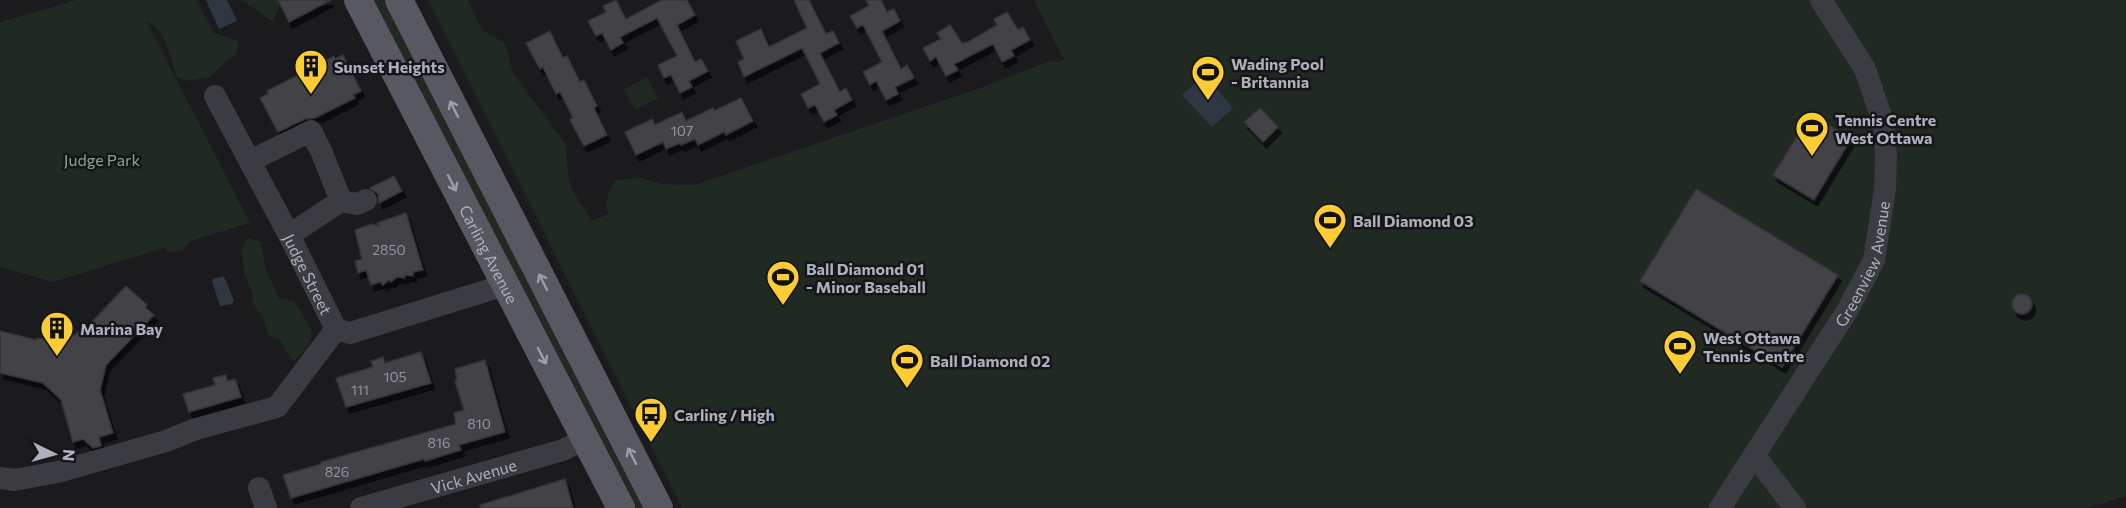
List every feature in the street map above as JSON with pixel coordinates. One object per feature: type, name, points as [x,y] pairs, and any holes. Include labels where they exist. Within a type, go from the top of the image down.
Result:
[{"type":"main road","name":"Carling Avenue","points":[[358,0],[621,508]]},
{"type":"main road","points":[[399,0],[659,508]]},
{"type":"street","name":"Greenview Avenue","points":[[1720,508],[1847,311],[1874,260],[1885,189],[1884,125],[1865,69],[1821,0]]},
{"type":"street","name":"Judge Street","points":[[214,96],[289,235],[336,329],[350,333],[505,285]]},
{"type":"street","points":[[250,161],[311,131],[341,201]]},
{"type":"street","points":[[289,235],[341,201],[357,204],[366,200]]},
{"type":"street","points":[[0,478],[14,480],[58,472],[166,441],[196,429],[277,407],[336,329]]},
{"type":"street","name":"Vick Avenue","points":[[362,508],[563,450],[585,439]]},
{"type":"street","points":[[1754,455],[1795,508]]},
{"type":"green space","name":"Judge Park","points":[[76,0],[196,0],[214,33],[236,40],[239,44],[236,55],[210,77],[186,81],[176,75],[163,37],[153,25],[147,22],[250,223],[190,241],[182,251],[168,252],[164,248],[53,282],[0,267],[0,22]]},
{"type":"green space","points":[[242,0],[278,0],[280,5],[274,20],[270,20]]},
{"type":"green space","points":[[374,0],[386,0],[647,508],[634,508]]},
{"type":"green space","points":[[428,0],[468,0],[482,30],[505,43],[513,73],[565,143],[571,187],[591,221],[609,214],[606,210],[608,194],[615,180],[641,178],[662,184],[694,185],[980,88],[1052,60],[1058,62],[1064,60],[1034,0],[2126,0],[2126,496],[2088,508],[682,508]]},
{"type":"green space","points":[[647,77],[658,98],[635,110],[624,89]]},
{"type":"green space","points":[[247,239],[261,242],[266,269],[279,298],[294,301],[312,330],[310,343],[296,360],[292,360],[279,339],[268,335],[263,317],[253,303],[252,292],[244,273],[242,249]]},
{"type":"shaded area","points":[[206,0],[227,0],[237,21],[219,29]]},
{"type":"shaded area","name":"Wading Pool - Britannia","points":[[1205,75],[1233,108],[1212,127],[1182,95]]},
{"type":"shaded area","points":[[224,276],[234,301],[232,304],[220,306],[212,281]]},
{"type":"building","points":[[278,0],[331,0],[289,22]]},
{"type":"building","points":[[616,0],[626,19],[662,0],[687,0],[695,15],[677,25],[695,62],[701,59],[708,71],[689,81],[692,87],[680,93],[671,75],[664,78],[658,65],[677,56],[657,18],[620,37],[623,43],[611,50],[602,33],[596,36],[588,21],[606,12],[603,6]]},
{"type":"building","points":[[794,0],[809,0],[826,34],[833,31],[839,43],[820,53],[840,92],[846,88],[852,100],[834,110],[837,115],[824,122],[815,105],[808,108],[801,94],[820,84],[802,48],[744,77],[738,62],[744,59],[736,41],[761,29],[769,47],[807,28]]},
{"type":"building","points":[[866,0],[881,0],[887,12],[894,9],[900,21],[882,31],[901,69],[907,65],[914,78],[895,87],[898,94],[886,100],[876,81],[870,85],[863,72],[882,62],[863,25],[857,28],[850,16],[869,6]]},
{"type":"building","points":[[1007,12],[1018,30],[1023,27],[1030,40],[1011,50],[1014,56],[1002,62],[993,44],[954,64],[958,70],[946,76],[936,57],[930,61],[923,48],[941,39],[937,33],[950,25],[962,43],[968,42],[997,25],[994,19]]},
{"type":"building","points":[[550,31],[563,58],[567,56],[580,82],[584,80],[597,106],[594,108],[607,135],[584,146],[570,120],[573,118],[560,92],[556,94],[543,67],[540,69],[526,43]]},
{"type":"building","name":"Sunset Heights","points":[[343,55],[361,91],[353,95],[355,98],[315,118],[305,119],[278,132],[260,98],[268,94],[267,91],[334,56],[335,59]]},
{"type":"building","points":[[741,98],[753,121],[726,135],[724,132],[698,145],[695,139],[666,149],[663,142],[636,155],[625,132],[652,119],[655,125],[682,112],[686,121]]},
{"type":"building","points":[[1260,108],[1278,127],[1263,142],[1244,122]]},
{"type":"building","name":"Tennis Centre West Ottawa","points":[[1811,114],[1851,139],[1814,200],[1773,175]]},
{"type":"building","points":[[394,176],[402,191],[379,203],[378,194],[370,188]]},
{"type":"building","points":[[1696,189],[1838,275],[1782,367],[1640,281]]},
{"type":"building","points":[[406,213],[423,270],[413,272],[413,276],[397,277],[391,282],[389,280],[383,285],[380,282],[371,285],[366,270],[358,273],[355,261],[362,259],[355,230],[372,224],[379,226],[377,223]]},
{"type":"building","name":"Marina Bay","points":[[126,286],[147,305],[146,308],[154,315],[106,365],[100,390],[113,433],[99,437],[101,446],[93,448],[83,439],[73,442],[61,400],[43,383],[0,373],[0,331],[36,340],[38,338],[53,341],[75,335],[86,324],[89,325]]},
{"type":"building","points":[[2022,294],[2029,297],[2032,304],[2029,311],[2022,314],[2015,311],[2012,304],[2015,297]]},
{"type":"building","points":[[421,352],[431,383],[346,407],[336,378],[373,367],[371,361],[383,357],[385,363]]},
{"type":"building","points":[[485,360],[505,432],[459,445],[461,450],[291,498],[283,475],[456,424],[454,413],[464,410],[455,381],[457,378],[455,369]]},
{"type":"building","points":[[226,375],[227,381],[235,379],[241,397],[189,412],[183,394],[215,385],[213,378]]},
{"type":"building","points":[[565,479],[573,508],[481,508],[480,505]]},
{"type":"place","name":"Sunset Heights","points":[[311,95]]},
{"type":"place","name":"Wading Pool - Britannia","points":[[1208,101]]},
{"type":"place","name":"Tennis Centre West Ottawa","points":[[1812,157]]},
{"type":"place","name":"Ball Diamond 03","points":[[1330,249]]},
{"type":"place","name":"Ball Diamond 01 - Minor Baseball","points":[[783,306]]},
{"type":"place","name":"Marina Bay","points":[[57,357]]},
{"type":"place","name":"West Ottawa Tennis Centre","points":[[1680,375]]},
{"type":"place","name":"Ball Diamond 02","points":[[907,389]]},
{"type":"place","name":"Carling / High","points":[[651,443]]}]
